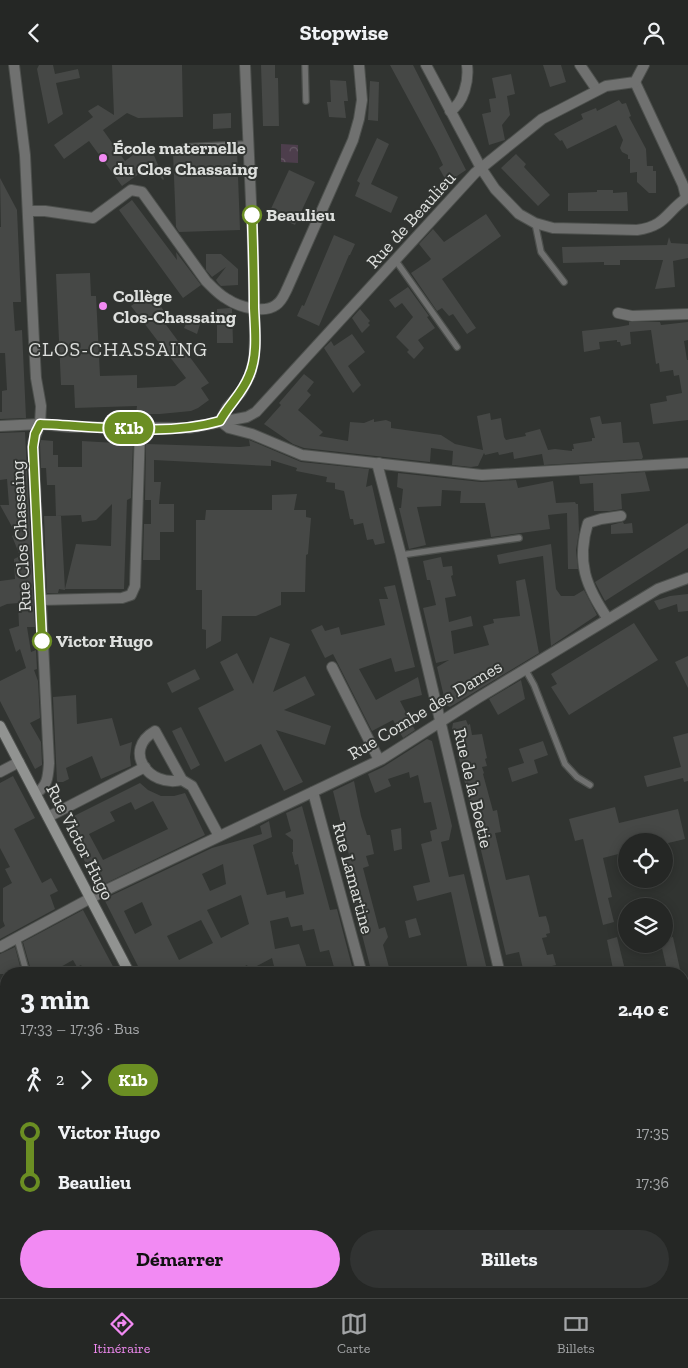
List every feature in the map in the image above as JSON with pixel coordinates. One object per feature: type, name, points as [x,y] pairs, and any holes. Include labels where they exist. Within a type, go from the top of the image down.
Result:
[{"type":"main road","name":"Rue Victor Hugo","points":[[0,726],[126,967]]},
{"type":"street","name":"Rue Clos Chassaing","points":[[14,65],[22,115],[36,369],[41,406],[40,424],[35,434],[33,447],[49,763],[48,777],[45,785],[42,790],[36,793]]},
{"type":"street","points":[[245,65],[255,336],[254,359],[250,375],[241,392],[227,408],[220,421],[229,427],[252,434],[302,455],[482,475],[688,463]]},
{"type":"street","points":[[28,211],[46,211],[93,218],[131,190],[142,192],[206,281],[226,299],[254,309],[272,308],[282,299],[353,140],[362,100],[359,65]]},
{"type":"street","points":[[426,65],[481,168],[507,203],[519,214],[535,223],[553,228],[637,230],[650,228],[664,220],[687,197],[634,82],[644,65]]},
{"type":"street","points":[[450,111],[457,107],[461,100],[467,65]]},
{"type":"street","points":[[580,65],[597,91]]},
{"type":"street","name":"Rue de Beaulieu","points":[[0,426],[40,424],[140,429],[190,428],[247,417],[256,412],[481,168],[542,119],[610,84],[634,82]]},
{"type":"street","points":[[618,313],[632,316],[688,314]]},
{"type":"street","points":[[40,600],[122,598],[131,595],[135,586],[140,429]]},
{"type":"street","name":"Rue de la Boetie","points":[[379,463],[378,467],[401,555],[498,967]]},
{"type":"street","points":[[608,619],[593,597],[585,576],[584,537],[588,523],[621,516]]},
{"type":"street","name":"Rue Combe des Dames","points":[[0,947],[90,898],[379,760],[658,589],[688,578]]},
{"type":"street","points":[[332,667],[379,760]]},
{"type":"street","points":[[182,780],[166,782],[149,773],[141,761],[141,747],[149,734],[155,731],[182,780],[192,786],[219,836]]},
{"type":"street","points":[[0,772],[20,762]]},
{"type":"street","points":[[48,817],[145,767]]},
{"type":"street","name":"Rue Lamartine","points":[[313,792],[360,967]]},
{"type":"lane","points":[[305,65],[306,101]]},
{"type":"lane","points":[[185,147],[248,144]]},
{"type":"lane","points":[[535,223],[542,252],[564,282]]},
{"type":"lane","points":[[396,261],[457,347]]},
{"type":"lane","points":[[401,555],[519,538]]},
{"type":"lane","points":[[525,669],[534,685],[564,764],[577,777],[590,785]]},
{"type":"lane","points":[[17,938],[25,967]]},
{"type":"green space","points":[[281,144],[298,145],[298,163],[281,162]]},
{"type":"building","points":[[39,65],[53,65],[55,74],[78,69],[80,78],[56,83],[63,114],[48,124],[37,69]]},
{"type":"building","points":[[112,65],[182,65],[183,117],[138,118],[127,113],[103,130],[125,161],[145,146],[153,153],[163,180],[150,166],[122,186],[89,141],[64,159],[54,145],[93,117],[88,111],[98,105],[114,115]]},
{"type":"building","points":[[261,65],[275,65],[275,78],[278,78],[279,126],[263,126]]},
{"type":"building","points":[[390,65],[413,65],[466,170],[457,176],[458,179],[448,184],[439,168],[443,165],[437,152]]},
{"type":"building","points":[[543,65],[561,65],[566,82],[550,87]]},
{"type":"building","points":[[511,74],[515,94],[507,96],[510,115],[502,125],[505,140],[489,145],[482,114],[491,112],[489,99],[496,98],[492,78]]},
{"type":"building","points":[[330,80],[346,81],[348,101],[344,101],[346,118],[329,117],[327,102],[331,102]]},
{"type":"building","points":[[370,81],[379,82],[378,121],[368,120]]},
{"type":"building","points":[[619,100],[622,104],[626,103],[631,116],[629,117],[646,149],[647,166],[653,166],[653,171],[656,171],[656,193],[649,193],[637,182],[637,172],[630,173],[630,159],[620,148],[623,140],[616,125],[567,149],[562,140],[560,141],[554,134],[583,119],[581,114],[596,108],[597,111]]},
{"type":"building","points":[[231,113],[231,128],[213,129],[213,114]]},
{"type":"building","points":[[377,138],[389,144],[371,184],[398,197],[391,213],[355,196],[360,183],[357,181]]},
{"type":"building","points":[[237,149],[240,230],[179,232],[176,227],[173,152]]},
{"type":"building","points":[[516,154],[526,164],[524,167],[550,195],[538,206],[501,168]]},
{"type":"building","points":[[289,170],[315,182],[295,225],[269,213]]},
{"type":"building","points":[[0,178],[17,210],[21,302],[13,302],[15,331],[22,330],[26,418],[0,419],[2,391],[7,390],[5,353],[0,353]]},
{"type":"building","points":[[597,190],[613,190],[613,193],[627,192],[628,211],[568,211],[568,193],[597,192]]},
{"type":"building","points":[[132,200],[177,260],[176,252],[201,285],[183,298],[119,210]]},
{"type":"building","points":[[486,214],[501,236],[442,279],[476,328],[467,334],[453,314],[449,316],[442,308],[437,311],[411,273],[431,259],[419,244],[433,229],[444,242]]},
{"type":"building","points":[[334,235],[355,244],[319,326],[297,316],[302,305],[304,306]]},
{"type":"building","points":[[669,237],[671,243],[688,244],[688,258],[673,261],[675,287],[655,289],[663,260],[620,260],[620,265],[604,265],[604,262],[563,263],[562,247],[667,245]]},
{"type":"building","points":[[206,254],[221,254],[238,269],[238,285],[221,286],[216,280],[226,267],[212,277],[206,270]]},
{"type":"building","points":[[90,273],[91,296],[96,296],[100,376],[137,375],[137,388],[175,386],[186,378],[131,306],[150,292],[173,323],[161,318],[209,383],[201,388],[209,400],[191,411],[160,414],[136,414],[137,406],[75,408],[74,385],[61,385],[56,274]]},
{"type":"building","points":[[408,287],[429,316],[427,317],[435,328],[418,340],[424,348],[414,359],[407,352],[409,350],[396,337],[413,317],[402,303],[395,308],[389,300]]},
{"type":"building","points":[[217,309],[232,309],[233,343],[217,343]]},
{"type":"building","points":[[360,309],[370,321],[368,323],[370,325],[362,333],[352,318]]},
{"type":"building","points":[[190,316],[201,321],[197,334],[184,328]]},
{"type":"building","points":[[629,322],[660,322],[661,325],[688,322],[688,340],[684,341],[688,360],[688,420],[653,424],[650,404],[667,401],[666,396],[682,393],[679,375],[674,376],[673,370],[660,372],[659,363],[656,364],[651,330],[630,332],[631,344],[621,346],[617,340],[599,342],[600,349],[584,352],[582,331],[629,325]]},
{"type":"building","points":[[352,334],[365,352],[348,366],[361,385],[353,393],[324,348],[331,341],[334,346]]},
{"type":"building","points":[[304,374],[314,382],[307,391],[311,395],[298,410],[323,432],[319,436],[348,441],[350,422],[364,423],[374,419],[374,422],[386,420],[391,422],[391,428],[441,435],[455,444],[483,450],[477,416],[490,413],[491,420],[501,418],[506,440],[526,436],[525,433],[540,429],[548,450],[572,451],[574,449],[573,444],[592,441],[592,438],[595,438],[590,418],[600,416],[602,424],[621,422],[623,443],[639,442],[643,457],[642,459],[544,465],[542,454],[514,459],[513,452],[499,455],[498,452],[485,455],[484,453],[478,466],[471,467],[452,465],[453,451],[431,448],[430,462],[304,448],[293,444],[264,424]]},
{"type":"building","points":[[25,432],[35,627],[27,627],[31,652],[36,650],[37,669],[34,670],[38,681],[40,718],[30,723],[41,742],[42,763],[42,765],[35,769],[0,701],[0,681],[26,668],[20,649],[16,652],[9,629],[19,626],[18,603],[0,607],[0,581],[15,579],[14,559],[20,556],[12,536],[16,534],[0,505],[9,505],[7,479],[0,480],[0,433]]},
{"type":"building","points":[[41,440],[53,441],[53,455],[58,455],[58,467],[82,467],[82,441],[133,444],[131,498],[127,500],[124,589],[65,589],[76,544],[111,546],[112,504],[96,520],[82,522],[81,515],[56,516],[55,485],[47,485],[46,468],[41,468]]},
{"type":"building","points":[[249,440],[301,462],[369,469],[366,487],[372,485],[385,543],[375,545],[373,539],[367,540],[363,523],[354,525],[353,519],[350,519],[344,491],[335,489],[335,483],[326,482],[327,477],[296,471],[297,468],[271,460],[271,466],[154,460],[154,482],[161,482],[159,504],[174,504],[174,532],[160,532],[160,560],[143,560],[144,524],[151,524],[151,500],[145,500],[146,444],[240,447],[250,446]]},
{"type":"building","points":[[645,472],[650,491],[621,494],[622,509],[610,511],[594,511],[593,483],[580,484],[579,476]]},
{"type":"building","points":[[398,473],[481,482],[516,480],[518,488],[553,481],[556,503],[575,502],[578,504],[579,532],[576,550],[578,569],[568,569],[567,513],[548,515],[550,529],[491,537],[485,503],[460,503],[461,491],[442,490],[441,506],[417,507],[426,545],[409,549],[399,508],[401,508],[403,489],[397,487]]},
{"type":"building","points":[[297,494],[294,510],[306,510],[306,517],[311,518],[308,554],[306,555],[305,592],[281,592],[281,605],[256,616],[222,616],[221,641],[206,649],[206,630],[202,629],[202,590],[196,590],[196,520],[205,520],[206,510],[272,510],[272,495]]},
{"type":"building","points":[[44,516],[61,516],[65,590],[59,589],[58,593],[47,593]]},
{"type":"building","points":[[623,522],[624,524],[632,523],[633,533],[611,534],[611,525]]},
{"type":"building","points":[[688,523],[688,548],[605,601],[595,582]]},
{"type":"building","points":[[551,544],[556,589],[561,596],[574,596],[584,590],[597,615],[551,646],[543,556],[499,564],[497,555]]},
{"type":"building","points":[[441,557],[443,567],[452,566],[453,575],[451,576],[456,596],[445,598],[449,622],[471,616],[473,626],[451,631],[454,654],[489,645],[483,626],[494,623],[493,619],[520,616],[516,581],[525,579],[539,653],[450,707],[446,705],[437,667],[449,660],[436,663],[423,608],[436,605],[430,580],[427,580],[423,561]]},
{"type":"building","points":[[395,585],[415,667],[395,672],[391,658],[359,669],[376,700],[418,677],[422,695],[400,701],[415,730],[403,738],[393,720],[372,731],[333,654],[325,658],[311,630],[322,625],[325,631],[339,627],[341,635],[385,625],[379,599],[388,599],[384,587]]},
{"type":"building","points":[[688,594],[688,611],[678,612],[677,604],[659,610],[654,601],[670,596]]},
{"type":"building","points":[[634,623],[658,660],[569,715],[551,687],[557,684],[551,674]]},
{"type":"building","points":[[270,637],[290,644],[273,692],[305,676],[315,695],[284,710],[331,726],[325,745],[276,730],[303,782],[284,791],[261,744],[225,762],[198,708],[234,690],[220,662],[237,653],[253,684]]},
{"type":"building","points":[[688,656],[688,688],[675,662]]},
{"type":"building","points":[[195,669],[200,679],[172,693],[167,683]]},
{"type":"building","points":[[521,680],[525,699],[498,715],[489,699]]},
{"type":"building","points":[[76,695],[77,724],[112,718],[120,746],[132,742],[131,766],[101,779],[92,756],[66,768],[69,779],[57,782],[53,697]]},
{"type":"building","points":[[466,720],[468,725],[470,724],[472,735],[482,734],[487,758],[485,759],[487,766],[482,767],[483,774],[493,811],[497,810],[501,832],[495,833],[506,880],[529,875],[539,917],[546,916],[549,926],[550,933],[546,934],[547,937],[542,938],[547,955],[553,954],[556,965],[548,967],[523,967],[519,952],[506,955],[452,729],[453,723]]},
{"type":"building","points":[[181,727],[200,765],[191,770],[172,731]]},
{"type":"building","points":[[688,733],[688,781],[684,782],[683,778],[647,787],[644,776],[681,767],[673,737]]},
{"type":"building","points":[[427,739],[432,741],[452,826],[449,840],[441,842],[449,877],[464,874],[486,967],[467,967],[451,892],[417,901],[413,886],[430,882],[421,844],[432,841],[430,831],[437,829],[431,802],[424,803],[418,775],[410,778],[409,772],[388,779],[391,786],[375,793],[368,774],[383,767]]},
{"type":"building","points":[[543,741],[548,755],[534,760],[538,773],[512,782],[508,768],[524,763],[519,749]]},
{"type":"building","points":[[13,776],[35,818],[14,829],[42,883],[51,878],[58,891],[50,895],[55,909],[0,939],[0,929],[5,926],[3,921],[3,888],[12,883],[5,869],[10,867],[0,848],[0,783]]},
{"type":"building","points":[[354,781],[361,816],[367,835],[370,835],[374,854],[366,856],[369,866],[363,868],[379,929],[385,927],[388,937],[383,945],[389,967],[370,967],[343,860],[350,859],[333,791]]},
{"type":"building","points":[[140,783],[148,790],[161,796],[174,796],[185,793],[205,835],[98,887],[64,821]],"holes":[[[153,801],[168,829],[103,860],[89,834],[115,821],[110,812],[131,802],[135,810]]]},
{"type":"building","points":[[302,806],[330,910],[337,909],[352,967],[334,967],[329,950],[320,952],[314,929],[303,931],[302,925],[291,927],[288,917],[270,921],[275,949],[299,944],[307,967],[274,967],[272,958],[255,967],[248,967],[247,965],[243,967],[138,967],[104,899],[212,848],[262,834],[260,826],[269,821],[272,837],[253,845],[267,895],[285,891],[286,898],[304,894],[298,864],[295,865],[292,852],[293,840],[285,834],[291,831],[286,813]],"holes":[[[223,864],[226,884],[210,891],[202,874]],[[241,895],[249,924],[221,938],[207,910]],[[142,902],[152,925],[135,934],[124,911]],[[201,920],[213,943],[179,960],[167,936]]]},
{"type":"building","points":[[615,807],[619,823],[678,809],[685,839],[673,842],[673,833],[618,833],[618,854],[603,858],[612,897],[608,898],[614,922],[603,925],[583,839],[575,841],[569,819]]},
{"type":"building","points":[[401,828],[402,849],[394,851],[391,830]]},
{"type":"building","points":[[83,910],[113,967],[82,967],[81,965],[77,967],[73,960],[61,967],[30,967],[23,942]]},
{"type":"building","points":[[416,918],[421,935],[409,938],[405,921]]},
{"type":"building","points":[[617,937],[618,953],[621,953],[624,967],[613,967],[607,940]]},
{"type":"building","points":[[673,937],[679,967],[666,967],[663,953],[673,953]]},
{"type":"building","points":[[15,947],[20,967],[0,967],[0,954]]},
{"type":"bus line","name":"K1b","points":[[42,641],[33,447],[35,434],[40,424],[57,424],[70,427],[151,429],[190,428],[206,426],[220,421],[227,408],[241,392],[250,375],[254,359],[252,215]]},
{"type":"place","name":"École maternelle du Clos Chassaing","points":[[103,158]]},
{"type":"place","name":"Beaulieu","points":[[252,215]]},
{"type":"place","name":"Collège Clos-Chassaing","points":[[103,306]]},
{"type":"place","name":"Victor Hugo","points":[[42,641]]},
{"type":"district","name":"CLOS-CHASSAING","points":[[118,349]]}]
